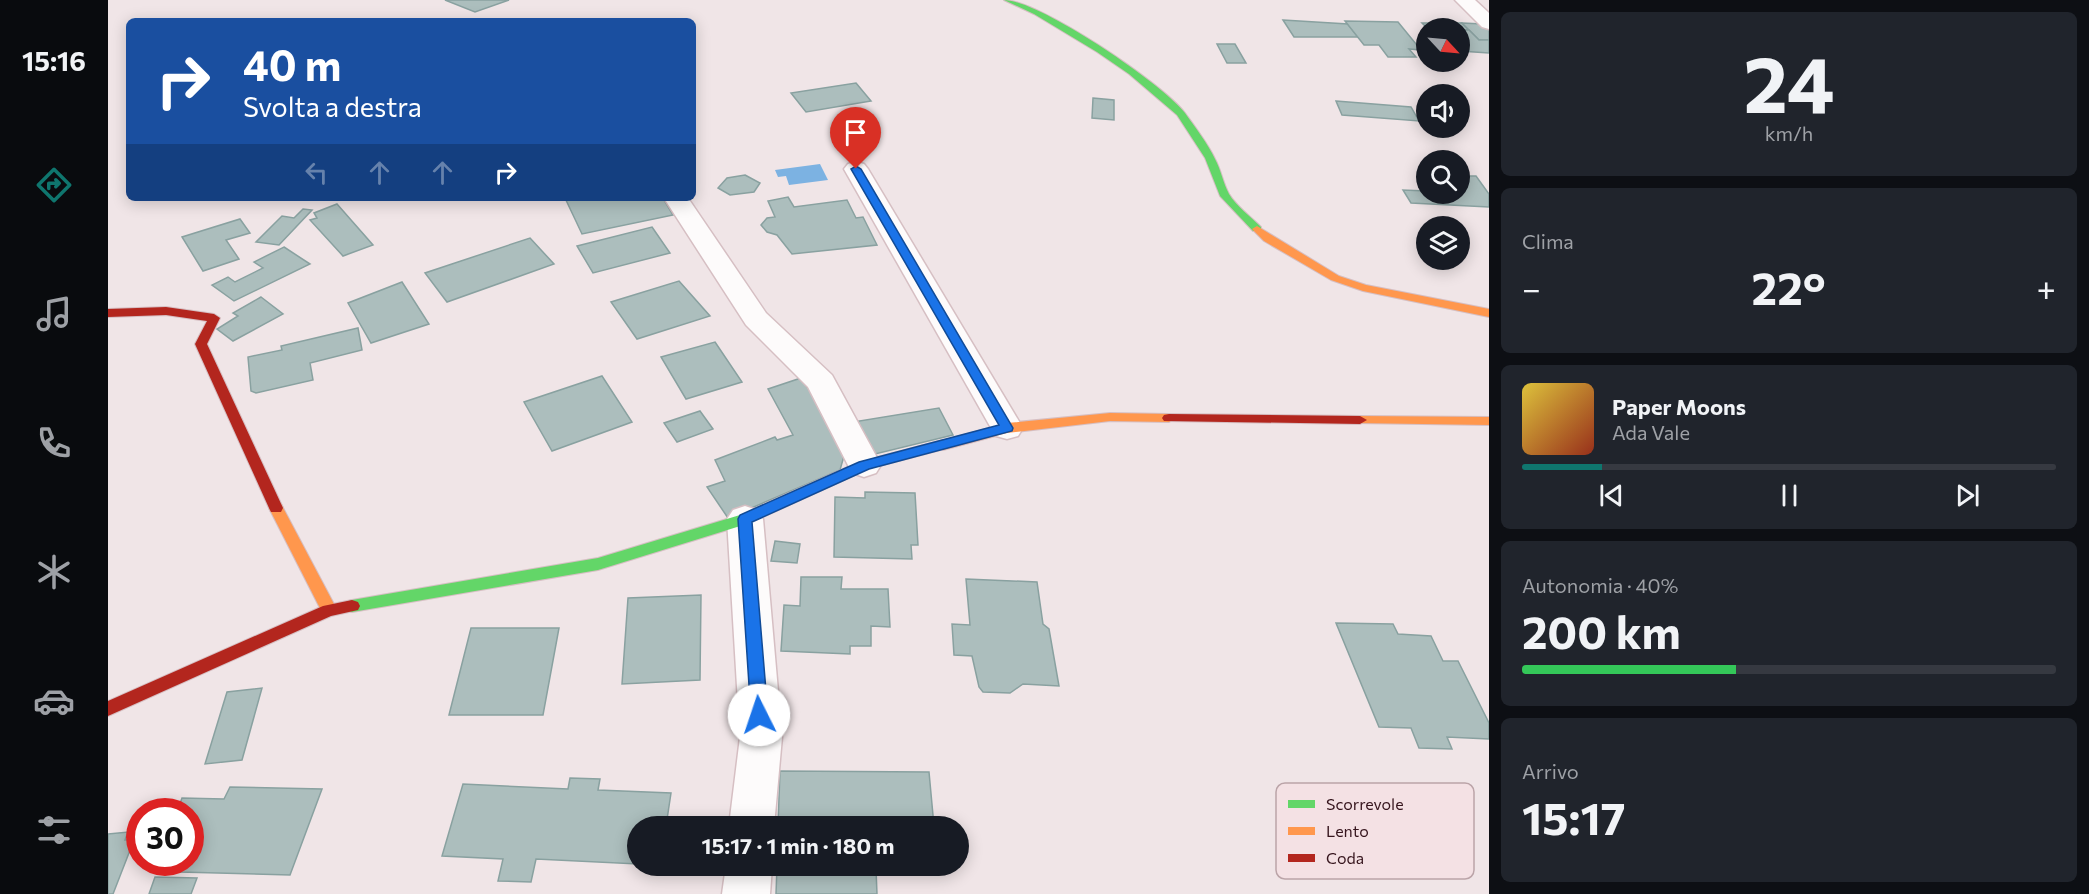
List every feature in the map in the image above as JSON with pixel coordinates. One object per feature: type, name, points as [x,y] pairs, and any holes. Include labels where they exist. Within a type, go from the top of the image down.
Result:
[{"type":"street","points":[[1008,0],[1037,12],[1100,50],[1132,72],[1180,113],[1210,158],[1225,196],[1268,239],[1335,278],[1363,288],[1489,313]]},
{"type":"street","points":[[1464,0],[1489,23]]},
{"type":"street","points":[[856,169],[1007,428]]},
{"type":"street","points":[[678,201],[756,319],[821,382],[864,465]]},
{"type":"street","points":[[108,312],[166,311],[214,318],[201,344],[222,382],[256,469],[329,610]]},
{"type":"street","points":[[108,710],[329,610],[598,564],[745,519],[864,465],[1007,428],[1110,417],[1489,421]]},
{"type":"street","points":[[745,519],[761,737],[753,816]]},
{"type":"street","points":[[746,894],[747,876]]},
{"type":"water","points":[[820,164],[828,180],[789,185],[786,176],[778,177],[775,170]]},
{"type":"building","points":[[445,0],[509,0],[475,12]]},
{"type":"building","points":[[1283,20],[1348,24],[1358,37],[1294,37]]},
{"type":"building","points":[[1345,21],[1398,22],[1416,44],[1416,50],[1409,49],[1416,57],[1388,57],[1379,45],[1364,45]]},
{"type":"building","points":[[1470,23],[1483,24],[1489,29],[1489,40],[1479,40],[1470,31]]},
{"type":"building","points":[[1470,31],[1479,40],[1489,40],[1489,53],[1470,52]]},
{"type":"building","points":[[1217,44],[1235,44],[1246,63],[1227,63]]},
{"type":"building","points":[[856,83],[871,101],[806,112],[791,93]]},
{"type":"building","points":[[1093,98],[1114,100],[1114,120],[1092,118]]},
{"type":"building","points":[[1336,101],[1411,107],[1416,121],[1342,115]]},
{"type":"building","points":[[745,175],[760,183],[754,192],[730,195],[718,188],[727,178]]},
{"type":"building","points":[[1470,176],[1476,176],[1489,194],[1489,207],[1430,204],[1470,204]]},
{"type":"building","points":[[1403,190],[1416,191],[1416,203],[1411,203]]},
{"type":"building","points":[[788,197],[794,207],[847,200],[856,218],[863,217],[877,245],[792,254],[777,235],[767,232],[761,225],[767,218],[775,217],[768,201]]},
{"type":"building","points":[[566,201],[665,201],[673,215],[582,234]]},
{"type":"building","points":[[337,204],[373,245],[343,256],[310,220],[317,218],[314,213]]},
{"type":"building","points":[[303,209],[312,210],[279,245],[256,242],[282,216],[294,218]]},
{"type":"building","points":[[240,219],[250,233],[226,240],[239,259],[203,271],[182,237]]},
{"type":"building","points":[[652,227],[670,253],[593,273],[577,246]]},
{"type":"building","points":[[530,238],[554,264],[447,302],[425,273]]},
{"type":"building","points":[[284,247],[310,264],[234,301],[212,285],[228,277],[235,282],[263,268],[254,262]]},
{"type":"building","points":[[679,281],[710,316],[637,339],[611,302]]},
{"type":"building","points":[[402,282],[429,324],[371,343],[348,303]]},
{"type":"building","points":[[261,297],[283,314],[233,341],[217,329],[238,316],[233,313]]},
{"type":"building","points":[[358,328],[362,350],[310,363],[313,380],[256,393],[251,391],[248,357],[282,350],[281,346]]},
{"type":"building","points":[[715,342],[742,382],[686,399],[661,357]]},
{"type":"building","points":[[602,376],[632,422],[552,451],[524,402]]},
{"type":"building","points":[[801,378],[853,454],[844,456],[840,470],[728,518],[707,487],[725,481],[715,460],[775,437],[777,440],[793,435],[768,389]]},
{"type":"building","points":[[939,408],[953,435],[867,456],[847,423]]},
{"type":"building","points":[[700,411],[713,429],[677,442],[664,423]]},
{"type":"building","points":[[865,492],[915,493],[918,545],[911,545],[912,559],[834,557],[835,497],[865,498]]},
{"type":"building","points":[[775,541],[800,544],[797,563],[771,561]]},
{"type":"building","points":[[801,577],[842,577],[841,589],[888,589],[890,627],[871,626],[871,646],[850,646],[850,654],[781,651],[784,605],[800,606]]},
{"type":"building","points":[[966,579],[1037,582],[1043,624],[1049,629],[1059,686],[1023,684],[1010,693],[983,692],[979,687],[972,656],[954,655],[952,624],[970,625]]},
{"type":"building","points":[[701,595],[700,680],[622,684],[628,598]]},
{"type":"building","points":[[1336,623],[1393,624],[1398,634],[1431,636],[1443,661],[1458,661],[1489,723],[1489,739],[1447,737],[1452,749],[1419,748],[1411,728],[1379,727]]},
{"type":"building","points":[[471,628],[559,628],[543,715],[449,715]]},
{"type":"building","points":[[262,688],[242,760],[205,764],[227,692]]},
{"type":"building","points":[[780,771],[929,772],[933,816],[778,816]]},
{"type":"building","points":[[570,778],[600,779],[598,790],[671,793],[668,816],[627,816],[627,863],[536,859],[531,882],[498,881],[503,859],[442,856],[463,784],[568,789]]},
{"type":"building","points":[[230,787],[322,789],[290,875],[204,873],[204,799],[224,799]]},
{"type":"building","points":[[126,832],[126,861],[113,894],[108,894],[108,834]]},
{"type":"building","points":[[777,876],[876,876],[877,894],[776,894]]},
{"type":"building","points":[[155,877],[197,878],[191,894],[149,894]]},
{"type":"traffic: fast","points":[[1008,0],[1037,12],[1100,50],[1132,72],[1180,113],[1210,158],[1225,196],[1257,229]]},
{"type":"traffic: fast","points":[[352,606],[598,564],[745,519],[864,465],[943,445]]},
{"type":"traffic: slow","points":[[1257,229],[1268,239],[1335,278],[1363,288],[1489,313]]},
{"type":"traffic: slow","points":[[943,445],[1007,428],[1110,417],[1169,418]]},
{"type":"traffic: slow","points":[[1360,420],[1489,421]]},
{"type":"traffic: slow","points":[[276,508],[329,610]]},
{"type":"traffic: jam","points":[[108,313],[166,311],[214,318],[201,344],[276,508]]},
{"type":"traffic: jam","points":[[1169,418],[1360,420]]},
{"type":"traffic: jam","points":[[108,709],[329,610],[352,606]]},
{"type":"route","points":[[759,715],[745,519],[864,465],[940,443],[1007,428],[856,169]]}]
